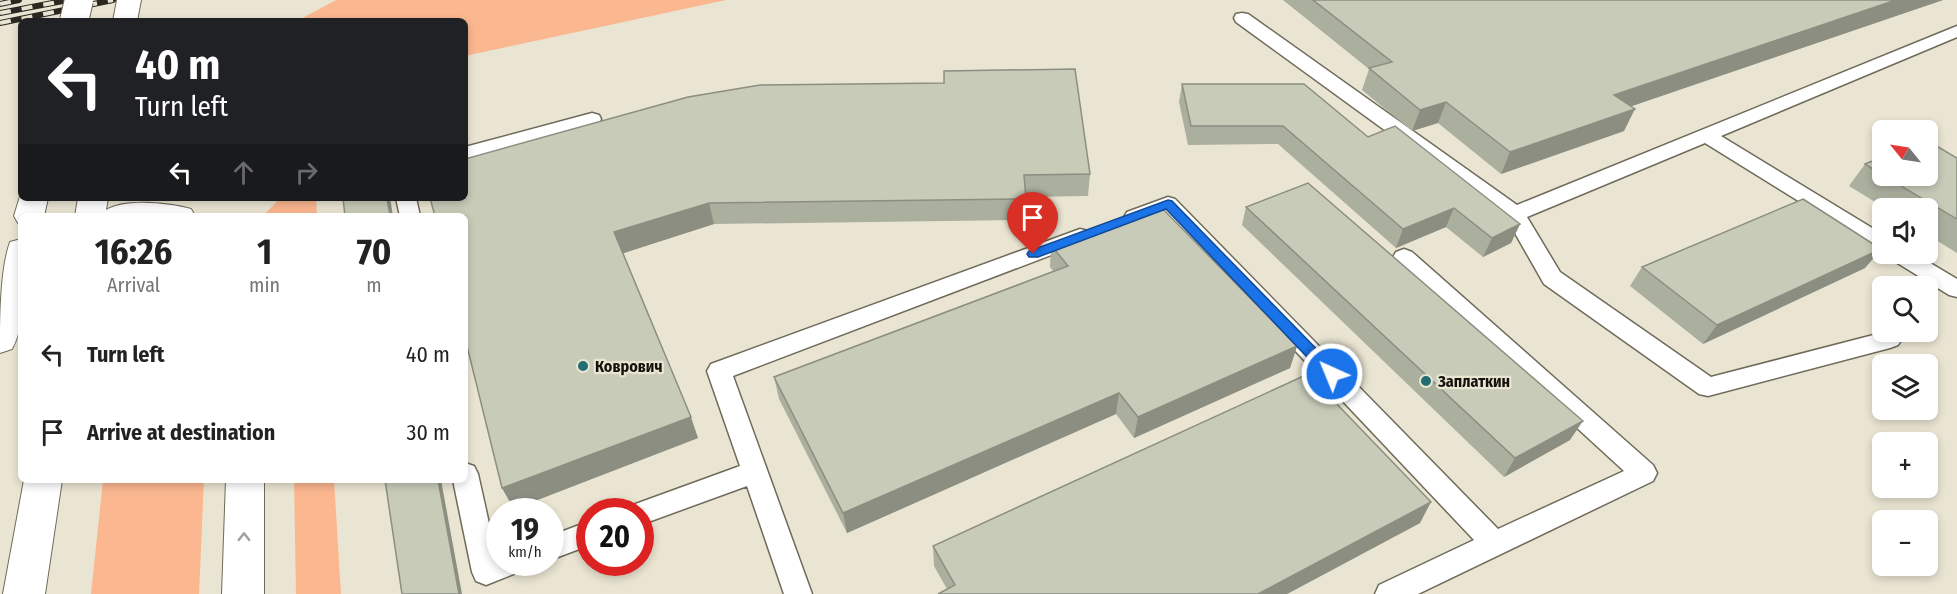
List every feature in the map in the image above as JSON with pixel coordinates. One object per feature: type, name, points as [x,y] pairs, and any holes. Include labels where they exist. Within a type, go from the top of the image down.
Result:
[{"type":"main road","points":[[75,18],[79,0]]},
{"type":"main road","points":[[126,18],[129,0]]},
{"type":"main road","points":[[0,247],[18,243]]},
{"type":"main road","points":[[0,340],[18,263]]},
{"type":"main road","points":[[24,594],[42,483]]},
{"type":"main road","points":[[243,594],[245,483]]},
{"type":"lane","points":[[1242,18],[1515,214],[1552,278],[1708,387],[1879,342]]},
{"type":"lane","points":[[1515,214],[1954,34]]},
{"type":"lane","points":[[468,152],[592,119]]},
{"type":"lane","points":[[1706,135],[1872,237]]},
{"type":"lane","points":[[798,594],[719,371],[1168,204],[1495,544]]},
{"type":"lane","points":[[1389,594],[1644,473],[1404,258]]},
{"type":"lane","points":[[1916,264],[1957,289]]},
{"type":"lane","points":[[654,509],[755,472]]},
{"type":"lane","points":[[467,483],[486,572]]},
{"type":"shaded area","points":[[336,0],[726,0],[468,55],[468,18],[303,18]]},
{"type":"shaded area","points":[[277,201],[316,201],[317,213],[266,213]]},
{"type":"shaded area","points":[[103,483],[204,483],[199,594],[91,594]]},
{"type":"shaded area","points":[[294,483],[334,483],[341,594],[296,594]]},
{"type":"building","points":[[1313,0],[1896,0],[1614,95],[1635,109],[1510,152],[1446,102],[1420,110],[1369,68],[1392,62]]},
{"type":"building","points":[[1075,69],[1090,174],[1024,175],[1026,199],[709,203],[614,232],[691,417],[502,488],[468,350],[468,213],[434,213],[431,201],[468,201],[468,158],[688,97],[760,85],[944,83],[944,71]]},
{"type":"building","points":[[1182,84],[1304,84],[1368,137],[1395,126],[1520,224],[1492,238],[1454,208],[1403,229],[1283,126],[1191,126]]},
{"type":"building","points":[[1938,147],[1957,158],[1957,219],[1938,208],[1938,198],[1921,198],[1901,186],[1938,186]]},
{"type":"building","points":[[1872,161],[1872,169],[1865,164]]},
{"type":"building","points":[[1308,183],[1583,421],[1515,458],[1246,207]]},
{"type":"building","points":[[1803,199],[1872,243],[1872,253],[1717,325],[1642,267]]},
{"type":"building","points":[[343,201],[388,201],[390,213],[345,213]]},
{"type":"building","points":[[1159,205],[1297,346],[1138,417],[1119,393],[843,513],[774,377],[1068,266],[1051,245]]},
{"type":"building","points":[[1308,374],[1431,502],[1258,594],[938,594],[955,585],[933,546]]},
{"type":"building","points":[[385,483],[439,483],[459,594],[402,594]]},
{"type":"railway","points":[[0,4],[19,0]]},
{"type":"railway","points":[[0,13],[68,0]]},
{"type":"railway","points":[[25,18],[113,0]]},
{"type":"railway","points":[[0,23],[18,19]]},
{"type":"place","name":"Коврович","points":[[583,366]]},
{"type":"place","name":"Заплаткин","points":[[1426,381]]},
{"type":"route","points":[[1033,254],[1168,204],[1332,374]]}]
